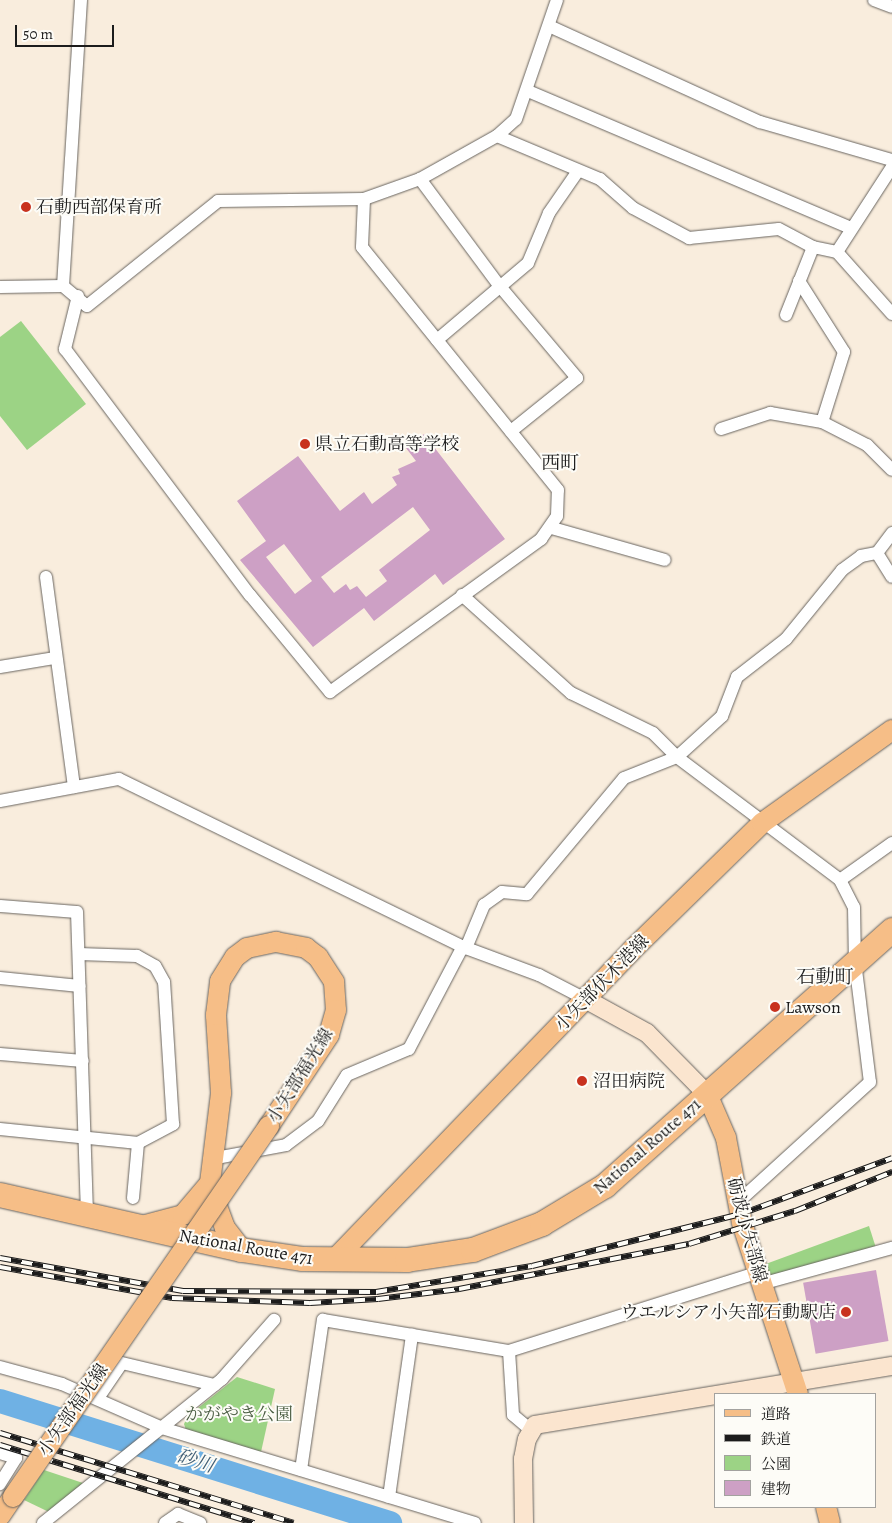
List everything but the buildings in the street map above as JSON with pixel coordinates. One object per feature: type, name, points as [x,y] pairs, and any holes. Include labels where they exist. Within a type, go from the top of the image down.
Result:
[{"type":"highway","name":"National Route 471","points":[[0,1195],[242,1250],[333,1261],[442,1257],[508,1239],[542,1224],[605,1186],[892,930]]},
{"type":"main road","name":"小矢部伏木港線","points":[[333,1261],[762,823],[892,730]]},
{"type":"main road","name":"小矢部福光線","points":[[0,1516],[6,1491],[329,1035],[336,1010],[334,982],[328,969],[306,948],[261,944],[247,948],[226,969],[216,1015],[220,1109],[216,1158],[210,1183],[183,1215],[135,1226]]},
{"type":"main road","name":"砺波小矢部線","points":[[707,1094],[726,1138],[738,1202],[759,1279],[796,1387]]},
{"type":"main road","name":"小矢部福光線","points":[[210,1183],[218,1214],[242,1250]]},
{"type":"main road","points":[[826,1508],[830,1523]]},
{"type":"street","points":[[63,286],[81,0]]},
{"type":"street","points":[[0,287],[63,286],[78,296],[86,306],[218,201],[364,199],[420,179],[497,136],[516,119],[528,91],[557,0]]},
{"type":"street","points":[[874,0],[892,6]]},
{"type":"street","points":[[549,26],[760,122],[892,160]]},
{"type":"street","points":[[528,91],[851,228]]},
{"type":"street","points":[[497,136],[600,179],[633,208],[688,238],[779,229],[813,247],[837,252],[892,314]]},
{"type":"street","points":[[837,252],[892,167]]},
{"type":"street","points":[[437,340],[498,284],[528,263],[549,212],[578,171]]},
{"type":"street","points":[[420,179],[498,284],[577,378],[511,431]]},
{"type":"street","points":[[78,296],[65,349],[250,595],[330,692],[552,528],[558,490],[362,247],[364,199]]},
{"type":"street","points":[[786,315],[813,247]]},
{"type":"street","points":[[799,281],[844,352],[822,422]]},
{"type":"street","points":[[721,429],[770,413],[822,422],[867,445],[892,470]]},
{"type":"street","points":[[552,528],[665,560]]},
{"type":"street","points":[[216,1158],[286,1145],[318,1121],[347,1075],[409,1049],[464,947],[484,905],[502,892],[527,894],[624,778],[677,758],[722,716],[737,677],[786,639],[842,570],[861,556],[877,553],[892,533]]},
{"type":"street","points":[[877,553],[892,577]]},
{"type":"street","points":[[46,577],[55,658],[74,787]]},
{"type":"street","points":[[462,595],[571,693],[653,733],[677,758],[840,880],[854,907],[855,962],[870,1082],[738,1202]]},
{"type":"street","points":[[0,667],[55,658]]},
{"type":"street","points":[[0,801],[119,779],[464,947],[539,975],[587,1000],[647,1033],[707,1094]]},
{"type":"street","points":[[840,880],[892,843]]},
{"type":"street","points":[[0,906],[78,912],[87,1214]]},
{"type":"street","points":[[0,1129],[138,1144],[173,1124],[164,982],[155,966],[137,956],[79,954]]},
{"type":"street","points":[[0,978],[80,986]]},
{"type":"street","points":[[0,1054],[83,1061]]},
{"type":"street","points":[[134,1198],[138,1144]]},
{"type":"street","points":[[301,1470],[323,1320],[509,1351],[759,1279],[892,1248]]},
{"type":"street","points":[[44,1523],[214,1385],[274,1320]]},
{"type":"street","points":[[389,1497],[412,1335]]},
{"type":"street","points":[[509,1351],[512,1415],[532,1431]]},
{"type":"street","points":[[98,1398],[122,1363],[214,1385]]},
{"type":"street","points":[[754,1393],[796,1387],[892,1366]]},
{"type":"street","points":[[0,1367],[98,1398],[162,1428],[474,1523]]},
{"type":"street","points":[[524,1523],[523,1459],[535,1425],[714,1399]]},
{"type":"street","points":[[0,1453],[16,1458],[6,1491]]},
{"type":"street","points":[[165,1523],[178,1514],[200,1523]]},
{"type":"green space","points":[[21,321],[86,404],[27,450],[0,416],[0,337]]},
{"type":"green space","points":[[869,1226],[876,1248],[768,1276],[763,1265]]},
{"type":"green space","name":"かがやき公園","points":[[237,1377],[275,1389],[261,1452],[186,1430],[184,1424],[188,1416]]},
{"type":"green space","points":[[44,1470],[83,1483],[49,1512],[24,1500]]},
{"type":"waterway","name":"砂川","points":[[0,1401],[390,1523]]},
{"type":"railway","points":[[0,1258],[183,1291],[376,1292],[532,1266],[741,1214],[892,1158]]},
{"type":"railway","points":[[0,1267],[172,1298],[310,1303],[378,1299],[459,1289],[689,1244],[795,1211],[892,1172]]},
{"type":"railway","points":[[0,1433],[294,1523]]},
{"type":"railway","points":[[0,1445],[254,1523]]},
{"type":"place","name":"石動西部保育所","points":[[26,207]]},
{"type":"place","name":"県立石動高等学校","points":[[305,444]]},
{"type":"place","name":"Lawson","points":[[775,1007]]},
{"type":"place","name":"沼田病院","points":[[582,1081]]},
{"type":"place","name":"ウエルシア小矢部石動駅店","points":[[846,1312]]},
{"type":"district","name":"西町","points":[[560,464]]},
{"type":"district","name":"石動町","points":[[825,978]]}]
